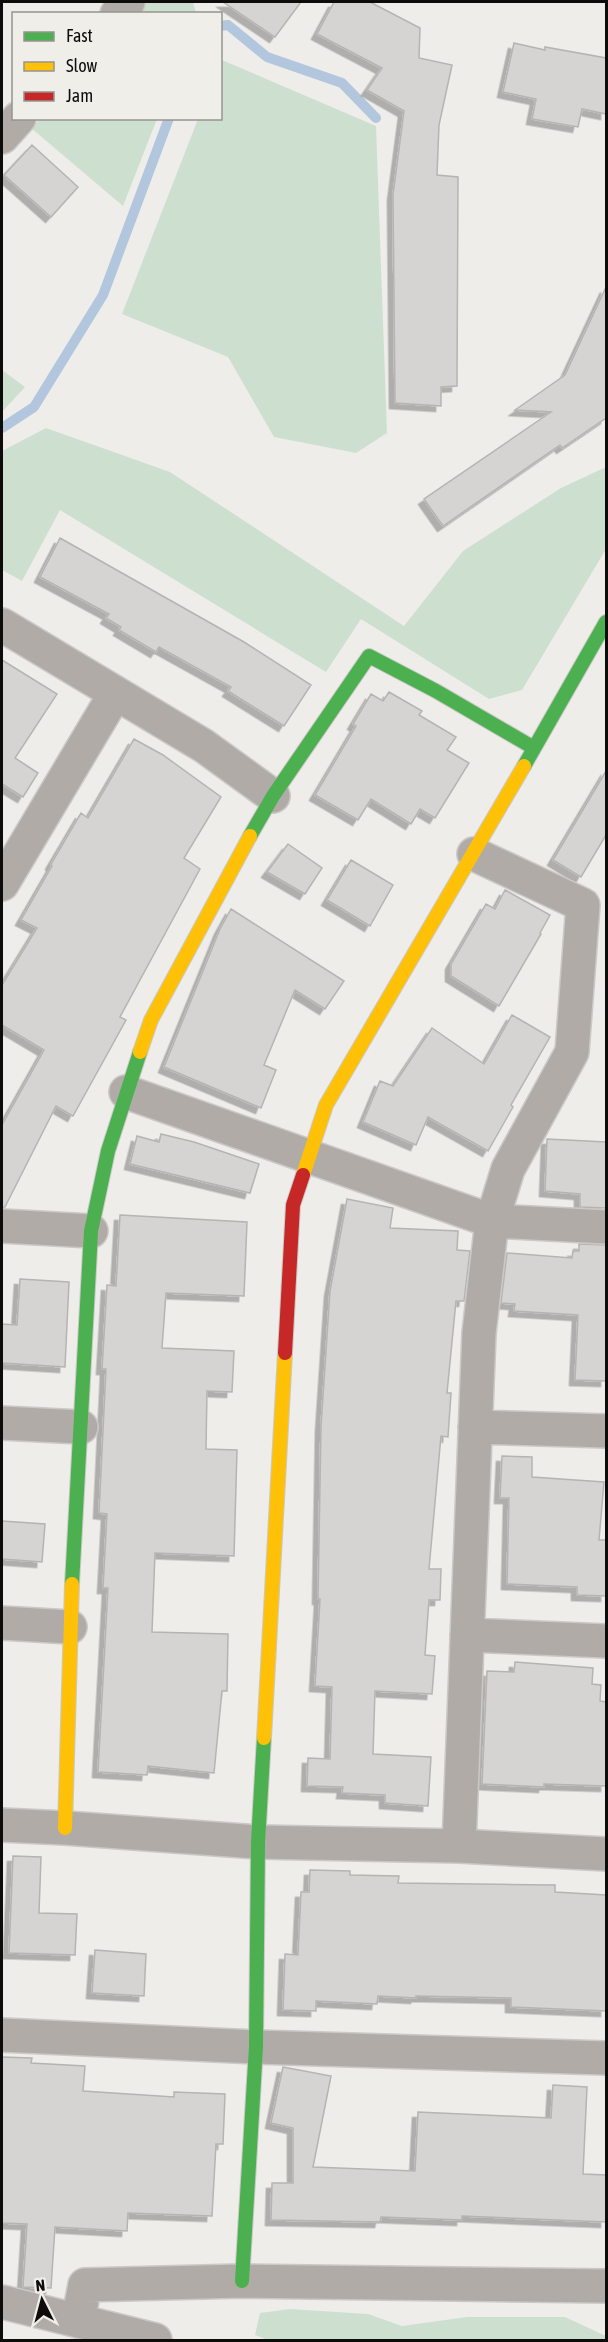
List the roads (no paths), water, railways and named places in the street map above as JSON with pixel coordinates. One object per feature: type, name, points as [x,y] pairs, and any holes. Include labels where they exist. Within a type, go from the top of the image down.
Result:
[{"type":"street","points":[[2,137],[17,120]]},
{"type":"street","points":[[242,2281],[256,2047],[258,1842],[293,1205],[326,1105],[474,854],[606,622]]},
{"type":"street","points":[[2,625],[204,746],[273,796]]},
{"type":"street","points":[[65,1828],[70,1627],[91,1231],[108,1151],[151,1020],[273,796],[369,656],[436,691],[534,748]]},
{"type":"street","points":[[2,884],[115,694]]},
{"type":"street","points":[[459,1846],[479,1333],[492,1221],[508,1169],[572,1052],[583,905],[474,854]]},
{"type":"street","points":[[126,1092],[492,1221],[606,1227]]},
{"type":"street","points":[[2,1226],[91,1231]]},
{"type":"street","points":[[2,1423],[81,1427]]},
{"type":"street","points":[[475,1426],[606,1431]]},
{"type":"street","points":[[2,1623],[70,1627]]},
{"type":"street","points":[[466,1635],[606,1641]]},
{"type":"street","points":[[2,1825],[258,1842],[459,1846],[606,1854]]},
{"type":"street","points":[[2,2035],[256,2047],[606,2058]]},
{"type":"street","points":[[78,2321],[85,2285],[242,2281],[606,2286]]},
{"type":"street","points":[[2,2302],[155,2340]]},
{"type":"waterway","points":[[222,26],[228,25],[267,57],[342,83],[376,118]]},
{"type":"waterway","points":[[2,428],[34,407],[103,295],[168,120]]}]
